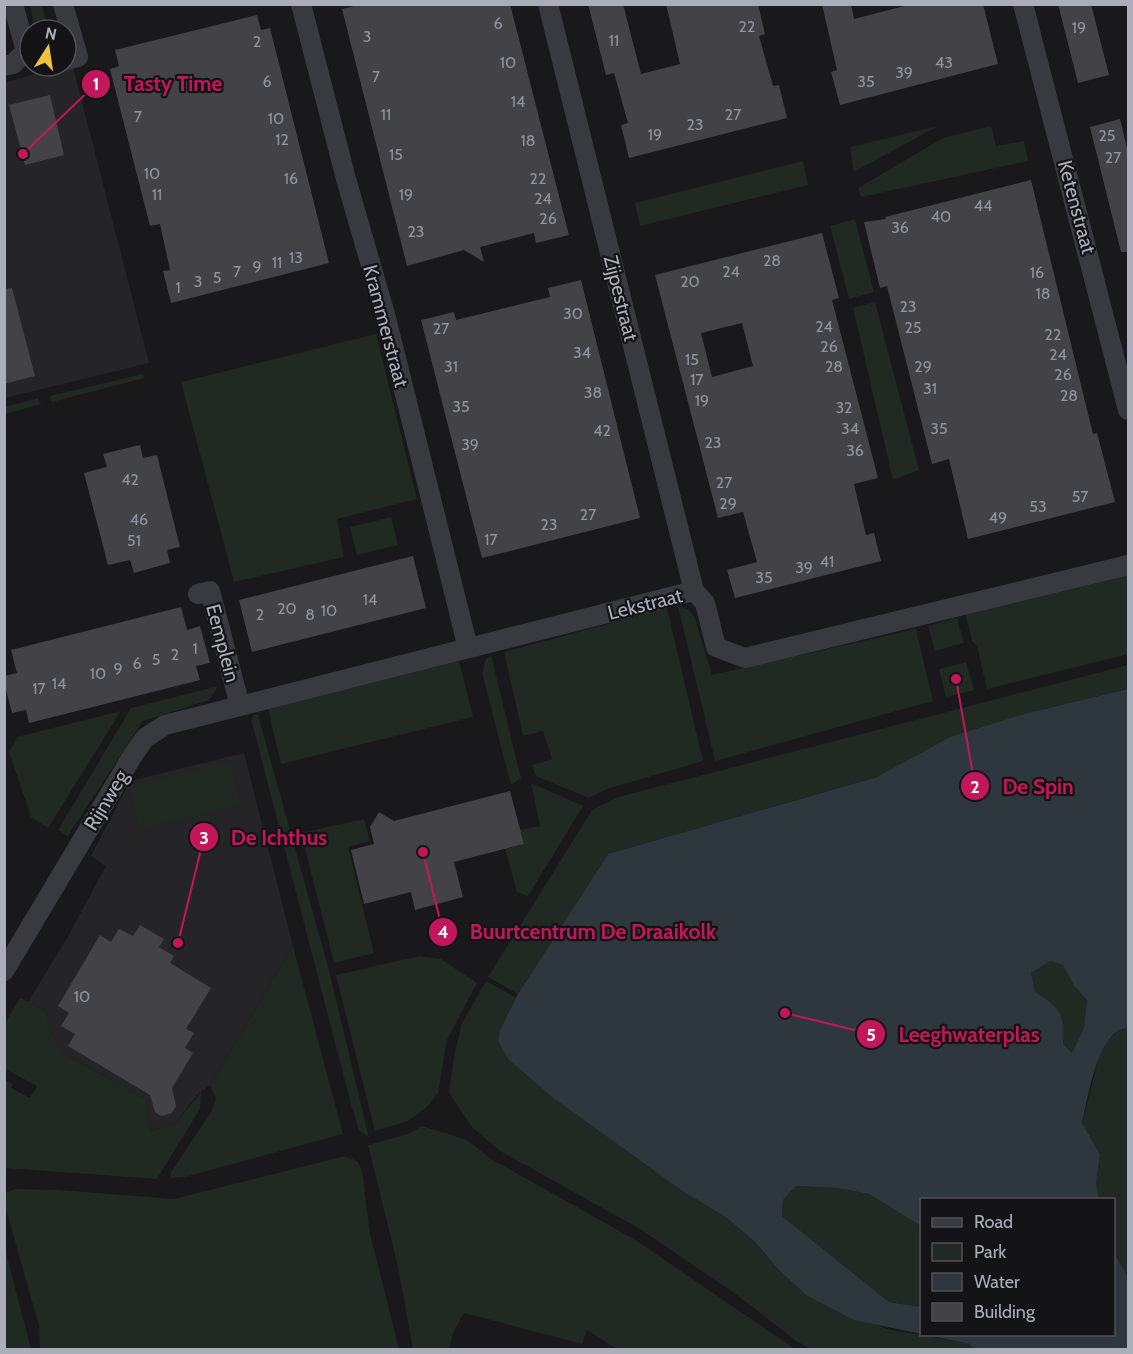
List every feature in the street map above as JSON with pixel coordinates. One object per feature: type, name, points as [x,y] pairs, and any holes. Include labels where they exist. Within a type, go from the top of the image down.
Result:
[{"type":"street","points":[[13,4],[18,20]]},
{"type":"street","name":"Krammerstraat","points":[[301,4],[346,179],[385,314],[468,648]]},
{"type":"street","name":"Zijpestraat","points":[[548,4],[694,591]]},
{"type":"street","name":"Ketenstraat","points":[[1023,4],[1128,410]]},
{"type":"street","points":[[4,66],[18,60]]},
{"type":"street","name":"Lekstraat","points":[[265,700],[694,591],[705,603],[717,647],[745,658],[1128,565]]},
{"type":"street","name":"Eemplein","points":[[198,594],[210,591],[240,706]]},
{"type":"street","name":"Rijnweg","points":[[4,971],[145,738],[165,725],[265,700]]},
{"type":"shaded area","points":[[21,78],[76,78],[149,363],[5,398],[4,83]]},
{"type":"shaded area","points":[[244,753],[293,946],[210,1085],[198,1094],[175,1124],[151,1131],[146,1099],[68,1056],[60,1049],[50,1030],[45,1010],[28,1002],[66,940],[106,866],[91,856],[130,781]]},
{"type":"green space","points":[[30,5],[42,5],[46,18],[33,18]]},
{"type":"green space","points":[[938,126],[854,172],[850,147]]},
{"type":"green space","points":[[991,126],[996,146],[1024,141],[1028,161],[861,197],[858,188],[943,138]]},
{"type":"green space","points":[[803,161],[808,185],[640,226],[635,203]]},
{"type":"green space","points":[[855,219],[874,292],[849,299],[830,226]]},
{"type":"green space","points":[[875,302],[919,470],[893,480],[853,308]]},
{"type":"green space","points":[[376,334],[417,499],[337,519],[344,557],[234,582],[181,382]]},
{"type":"green space","points":[[143,374],[144,378],[52,402],[50,396]]},
{"type":"green space","points":[[38,398],[41,404],[5,414],[5,407]]},
{"type":"green space","points":[[391,517],[398,545],[357,555],[350,527]]},
{"type":"green space","points":[[1128,570],[1128,654],[987,689],[977,646],[972,641],[965,612]]},
{"type":"green space","points":[[678,606],[688,609],[695,618],[712,675],[916,629],[933,701],[715,761]]},
{"type":"green space","points":[[667,608],[703,761],[607,789],[589,798],[536,776],[532,765],[552,759],[543,731],[523,736],[504,652]]},
{"type":"green space","points":[[957,618],[964,643],[935,651],[928,626]]},
{"type":"green space","points":[[491,655],[521,778],[511,785],[482,673],[486,659]]},
{"type":"green space","points":[[459,661],[473,717],[281,764],[268,709]]},
{"type":"green space","points":[[966,662],[974,690],[946,697],[939,669]]},
{"type":"green space","points":[[1128,665],[1128,689],[1025,714],[950,737],[880,776],[608,854],[518,994],[488,977],[592,810],[618,797]]},
{"type":"green space","points":[[218,686],[209,700],[143,721],[68,836],[58,830],[131,708]]},
{"type":"green space","points":[[121,711],[48,828],[31,817],[9,752],[17,737]]},
{"type":"green space","points":[[254,715],[258,715],[329,970],[369,1138],[359,1130],[352,1108],[251,719]]},
{"type":"green space","points":[[230,762],[241,805],[140,829],[129,786]]},
{"type":"green space","points":[[531,783],[583,806],[528,896],[517,892],[505,849],[524,844],[520,830],[540,826]]},
{"type":"green space","points":[[364,819],[370,841],[348,847],[374,953],[334,963],[301,833]]},
{"type":"green space","points":[[293,946],[343,1134],[185,1177],[171,1178],[170,1174],[211,1112],[216,1099],[210,1085]]},
{"type":"green space","points":[[419,956],[441,959],[477,983],[447,1040],[438,1093],[427,1107],[408,1121],[375,1131],[336,975]]},
{"type":"green space","points":[[1050,961],[1063,965],[1074,986],[1087,1000],[1084,1028],[1072,1054],[1063,1045],[1060,1013],[1051,1003],[1035,993],[1031,973]]},
{"type":"green space","points":[[486,981],[517,998],[500,1030],[556,1100],[681,1190],[727,1218],[755,1242],[779,1270],[806,1295],[887,1329],[971,1344],[973,1349],[811,1349],[796,1341],[737,1295],[640,1229],[500,1151],[472,1127],[449,1093],[454,1056],[462,1023]]},
{"type":"green space","points":[[20,998],[45,1010],[56,1041],[68,1056],[146,1099],[151,1131],[175,1124],[201,1092],[200,1109],[157,1179],[5,1168],[5,1080],[13,1084],[11,1088],[30,1098],[37,1086],[5,1069],[5,1023]]},
{"type":"green space","points":[[1122,1028],[1128,1028],[1128,1277],[1115,1255],[1115,1198],[1099,1198],[1096,1183],[1100,1154],[1082,1123],[1098,1061],[1107,1040]]},
{"type":"green space","points":[[422,1126],[467,1140],[491,1159],[634,1239],[795,1349],[617,1349],[587,1330],[582,1344],[464,1313],[453,1333],[449,1349],[413,1349],[398,1267],[368,1145],[408,1134]]},
{"type":"green space","points":[[345,1156],[357,1161],[362,1170],[370,1234],[399,1349],[40,1349],[39,1326],[5,1206],[5,1193],[16,1189],[59,1190],[174,1199]]},
{"type":"green space","points":[[796,1186],[837,1188],[869,1194],[920,1225],[920,1307],[889,1302],[782,1216],[783,1200]]},
{"type":"green space","points":[[4,1245],[31,1349],[5,1349]]},
{"type":"water","points":[[1128,689],[1128,1028],[1118,1031],[1109,1039],[1102,1052],[1091,1082],[1082,1123],[1100,1154],[1096,1183],[1099,1198],[920,1198],[920,1225],[869,1194],[837,1188],[796,1186],[783,1200],[782,1216],[889,1302],[920,1307],[920,1334],[854,1320],[806,1295],[779,1270],[755,1242],[727,1218],[681,1190],[556,1100],[509,1060],[498,1041],[500,1030],[518,994],[608,854],[877,777],[950,737],[1024,714]],"holes":[[[1050,961],[1063,965],[1074,986],[1087,1000],[1084,1028],[1072,1053],[1063,1044],[1063,1025],[1060,1013],[1051,1003],[1035,992],[1031,973]]]},
{"type":"water","points":[[1115,1255],[1128,1277],[1128,1349],[973,1349],[970,1344],[931,1336],[1115,1336]]},
{"type":"building","points":[[362,4],[510,4],[569,235],[536,243],[534,233],[480,247],[484,262],[464,250],[407,266],[342,9]]},
{"type":"building","points":[[588,4],[623,4],[641,74],[680,64],[666,4],[758,4],[765,34],[759,36],[773,86],[779,85],[787,118],[629,158],[621,125],[628,123],[614,73],[606,75]]},
{"type":"building","points":[[822,4],[851,4],[854,19],[912,4],[983,4],[998,64],[840,105],[831,72],[837,70]]},
{"type":"building","points":[[1058,4],[1091,4],[1109,75],[1078,83]]},
{"type":"building","points":[[257,15],[261,30],[270,28],[329,263],[171,303],[163,271],[170,270],[160,224],[150,226],[110,69],[119,66],[115,50]]},
{"type":"building","points":[[50,95],[64,155],[25,165],[9,105]]},
{"type":"building","points":[[1120,119],[1128,152],[1128,252],[1121,252],[1090,127]]},
{"type":"building","points":[[1031,180],[1093,434],[1097,433],[1115,502],[968,539],[949,459],[932,464],[887,286],[880,288],[864,222],[886,219],[885,217]]},
{"type":"building","points":[[822,233],[839,298],[832,300],[878,478],[854,484],[866,535],[874,533],[881,561],[735,598],[727,570],[757,562],[743,512],[718,518],[655,275]],"holes":[[[742,323],[753,366],[712,377],[701,333]]]},
{"type":"building","points":[[581,280],[640,518],[482,558],[421,320],[454,312],[456,320],[550,297],[548,288]]},
{"type":"building","points":[[12,288],[35,376],[4,384],[4,289]]},
{"type":"building","points":[[140,445],[143,458],[157,455],[180,547],[167,550],[170,563],[134,573],[130,560],[108,565],[84,473],[107,467],[103,454]]},
{"type":"building","points":[[413,556],[426,608],[252,652],[239,600]]},
{"type":"building","points":[[181,607],[187,630],[200,626],[210,663],[196,666],[200,680],[29,723],[26,710],[12,713],[4,682],[4,676],[17,673],[11,650]]},
{"type":"building","points":[[510,791],[524,844],[454,862],[463,897],[415,910],[411,892],[364,904],[351,850],[374,844],[370,827],[379,812],[394,821]]},
{"type":"building","points":[[140,925],[164,939],[159,947],[174,956],[170,963],[211,988],[186,1029],[194,1033],[185,1048],[193,1053],[172,1088],[176,1106],[172,1113],[161,1116],[155,1112],[150,1095],[68,1046],[75,1034],[61,1026],[69,1013],[58,1006],[100,935],[111,942],[119,929],[133,936]]},
{"type":"place","name":"Tasty Time","points":[[23,154]]},
{"type":"place","name":"De Spin","points":[[956,679]]},
{"type":"place","name":"Buurtcentrum De Draaikolk","points":[[423,852]]},
{"type":"place","name":"De Ichthus","points":[[178,943]]},
{"type":"place","name":"Leeghwaterplas","points":[[785,1013]]}]
